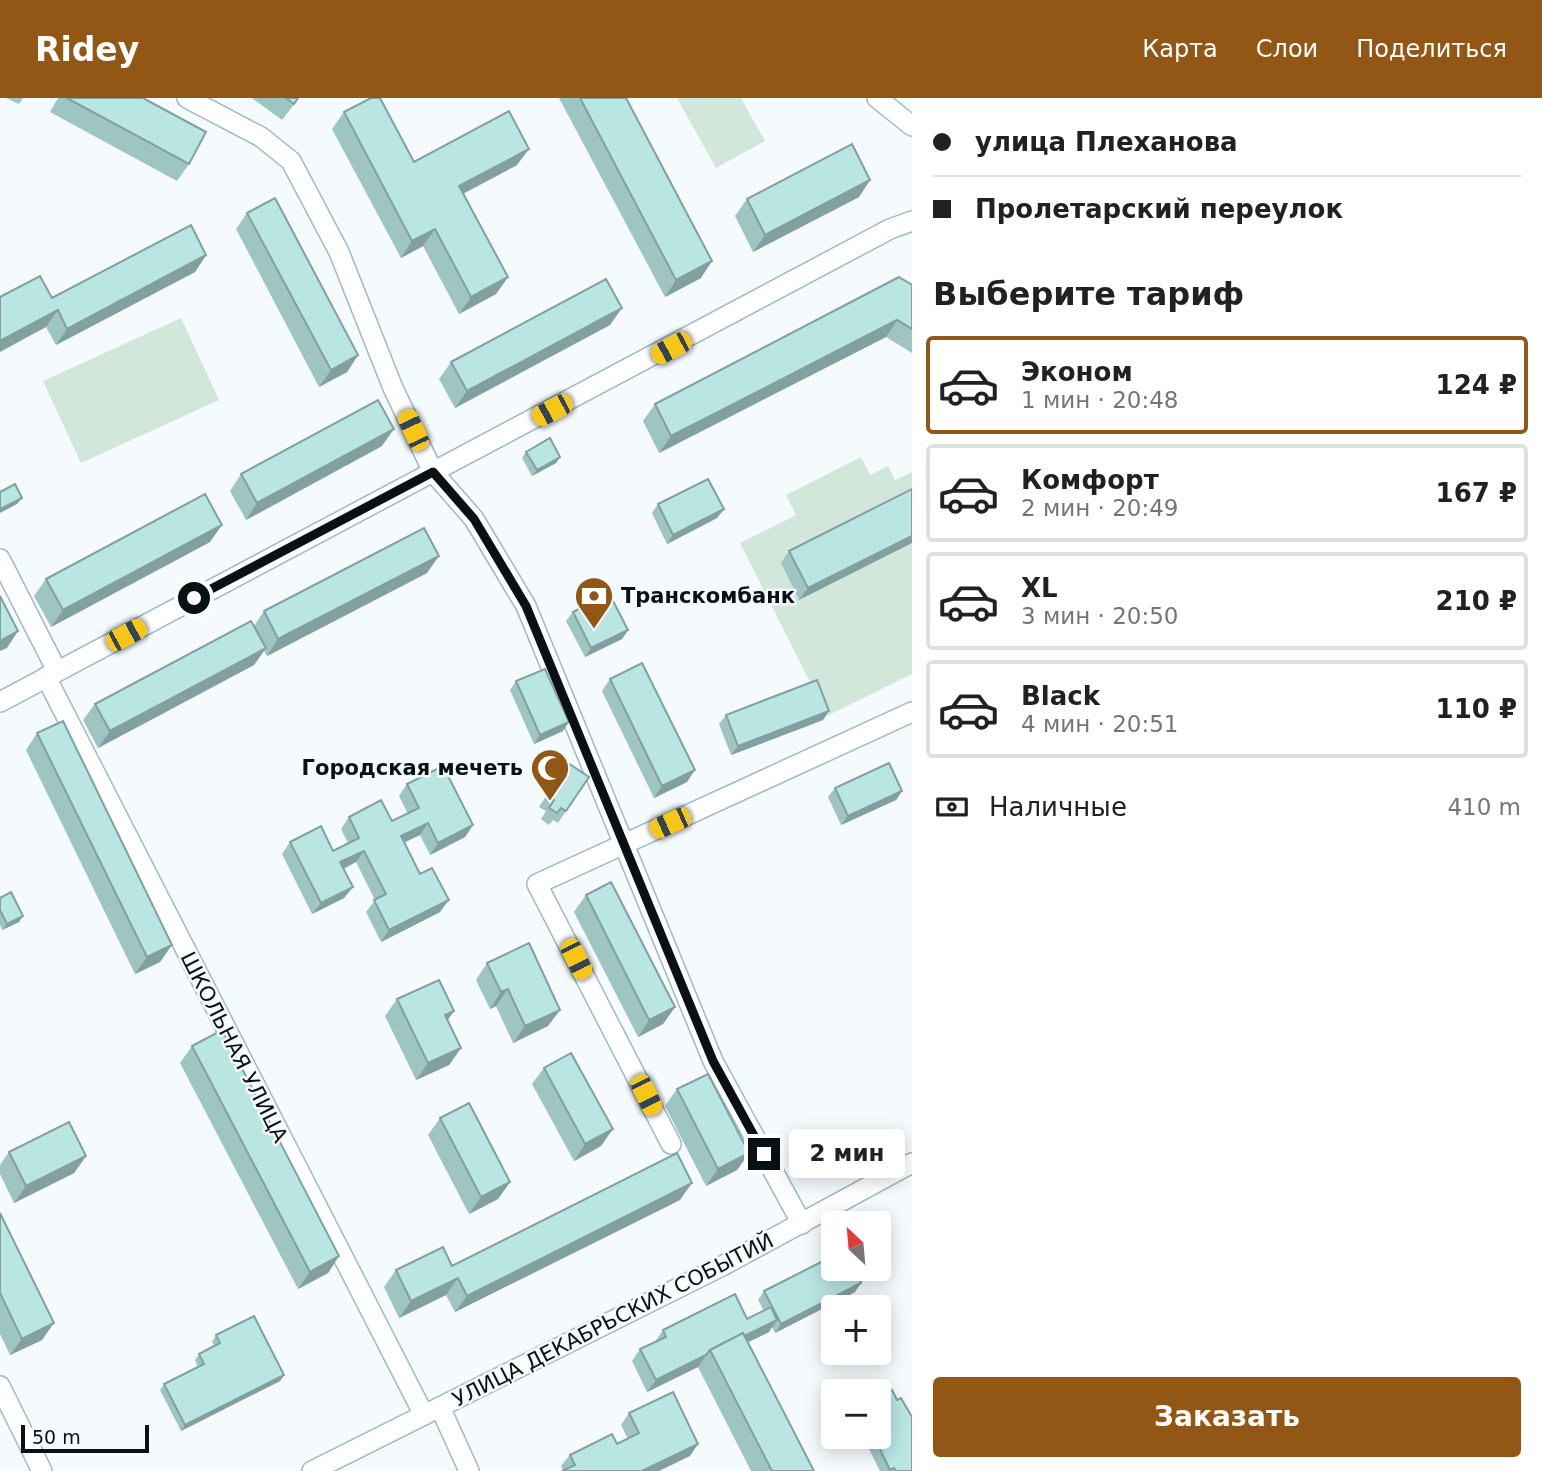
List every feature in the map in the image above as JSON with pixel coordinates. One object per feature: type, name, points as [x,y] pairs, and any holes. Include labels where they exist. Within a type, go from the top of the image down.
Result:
[{"type":"street","points":[[187,98],[261,137],[291,161],[339,252],[393,387],[433,472],[474,519],[526,606],[713,1061],[802,1224]]},
{"type":"street","points":[[877,98],[912,126]]},
{"type":"street","points":[[0,702],[890,229],[912,221]]},
{"type":"street","name":"ШКОЛЬНАЯ УЛИЦА","points":[[0,559],[52,674],[432,1411],[468,1471]]},
{"type":"street","points":[[671,1144],[537,884],[912,712]]},
{"type":"street","name":"УЛИЦА ДЕКАБРЬСКИХ СОБЫТИЙ","points":[[312,1471],[802,1224],[912,1164]]},
{"type":"street","points":[[0,1386],[42,1471]]},
{"type":"green space","points":[[677,98],[741,98],[765,141],[716,168]]},
{"type":"green space","points":[[181,318],[219,400],[81,463],[43,381]]},
{"type":"green space","points":[[861,457],[870,475],[888,466],[895,480],[912,472],[912,674],[827,716],[740,543],[796,515],[786,495]]},
{"type":"building","points":[[67,98],[143,98],[206,132],[189,164]]},
{"type":"building","points":[[286,98],[298,98],[294,104]]},
{"type":"building","points":[[371,98],[380,98],[414,162],[509,111],[529,149],[459,186],[508,277],[471,297],[435,229],[412,241],[344,112]]},
{"type":"building","points":[[580,98],[626,98],[712,261],[676,280]]},
{"type":"building","points":[[852,144],[870,180],[765,235],[747,199]]},
{"type":"building","points":[[275,198],[358,355],[331,370],[247,213]]},
{"type":"building","points":[[191,225],[206,255],[67,329],[58,310],[0,341],[0,297],[40,276],[52,298]]},
{"type":"building","points":[[899,277],[912,285],[912,329],[897,320],[671,436],[655,404]]},
{"type":"building","points":[[606,279],[622,308],[467,391],[451,362]]},
{"type":"building","points":[[378,400],[394,429],[257,503],[241,474]]},
{"type":"building","points":[[550,438],[560,457],[537,470],[526,452]]},
{"type":"building","points":[[708,479],[724,509],[673,535],[658,504]]},
{"type":"building","points":[[15,484],[22,498],[0,509],[0,492]]},
{"type":"building","points":[[912,489],[912,536],[808,588],[789,551]]},
{"type":"building","points":[[205,494],[222,525],[63,610],[46,579]]},
{"type":"building","points":[[424,528],[439,556],[278,639],[264,611]]},
{"type":"building","name":"Транскомбанк","points":[[609,593],[628,630],[591,648],[573,612]]},
{"type":"building","points":[[0,596],[18,631],[0,641]]},
{"type":"building","points":[[251,621],[266,648],[110,731],[95,704]]},
{"type":"building","points":[[642,663],[695,770],[662,786],[610,679]]},
{"type":"building","points":[[545,669],[569,722],[540,735],[516,681]]},
{"type":"building","points":[[817,680],[829,711],[738,746],[726,715]]},
{"type":"building","points":[[63,721],[172,945],[147,957],[37,733]]},
{"type":"building","points":[[568,763],[589,777],[566,811],[561,808],[557,813],[549,808],[554,800],[547,795]]},
{"type":"building","points":[[889,763],[902,791],[848,816],[835,788]]},
{"type":"building","points":[[443,766],[473,825],[438,843],[428,823],[401,836],[420,874],[432,868],[449,900],[389,930],[374,900],[386,894],[364,851],[340,862],[353,887],[321,903],[290,842],[321,826],[333,851],[359,838],[349,817],[381,800],[392,821],[419,808],[407,784]]},
{"type":"building","points":[[611,882],[675,1007],[649,1020],[586,895]]},
{"type":"building","points":[[11,892],[23,916],[7,924],[0,910],[0,898]]},
{"type":"building","points":[[529,943],[560,1010],[525,1026],[508,989],[501,992],[487,963]]},
{"type":"building","points":[[439,980],[454,1011],[445,1015],[461,1048],[428,1063],[397,999]]},
{"type":"building","points":[[222,1030],[339,1256],[310,1272],[192,1046]]},
{"type":"building","points":[[571,1053],[613,1129],[585,1144],[544,1068]]},
{"type":"building","points":[[708,1074],[749,1153],[718,1169],[677,1089]]},
{"type":"building","points":[[469,1103],[510,1182],[481,1197],[440,1118]]},
{"type":"building","points":[[69,1122],[86,1156],[26,1186],[9,1152]]},
{"type":"building","points":[[677,1153],[692,1183],[467,1296],[458,1278],[411,1301],[396,1270],[443,1247],[452,1266]]},
{"type":"building","points":[[0,1213],[54,1323],[22,1339],[0,1293]]},
{"type":"building","points":[[821,1262],[821,1281],[861,1283],[838,1295],[821,1295],[821,1304],[781,1324],[764,1291]]},
{"type":"building","points":[[735,1294],[747,1319],[771,1307],[777,1320],[744,1336],[743,1333],[656,1380],[640,1349],[666,1337],[663,1330]]},
{"type":"building","points":[[254,1316],[284,1375],[185,1425],[164,1384],[204,1364],[199,1354],[220,1343],[216,1335]]},
{"type":"building","points":[[743,1333],[814,1471],[772,1471],[710,1350]]},
{"type":"building","points":[[891,1390],[897,1400],[901,1398],[912,1417],[912,1471],[896,1471],[894,1468],[890,1470],[880,1449],[891,1449]]},
{"type":"building","points":[[673,1392],[698,1444],[642,1471],[562,1471],[575,1465],[570,1455],[612,1434],[617,1444],[639,1433],[629,1413]]},
{"type":"place","name":"Транскомбанк","points":[[594,630]]},
{"type":"place","name":"Городская мечеть","points":[[550,802]]},
{"type":"route","points":[[194,598],[433,472],[474,519],[526,606],[713,1061],[764,1154]]}]
